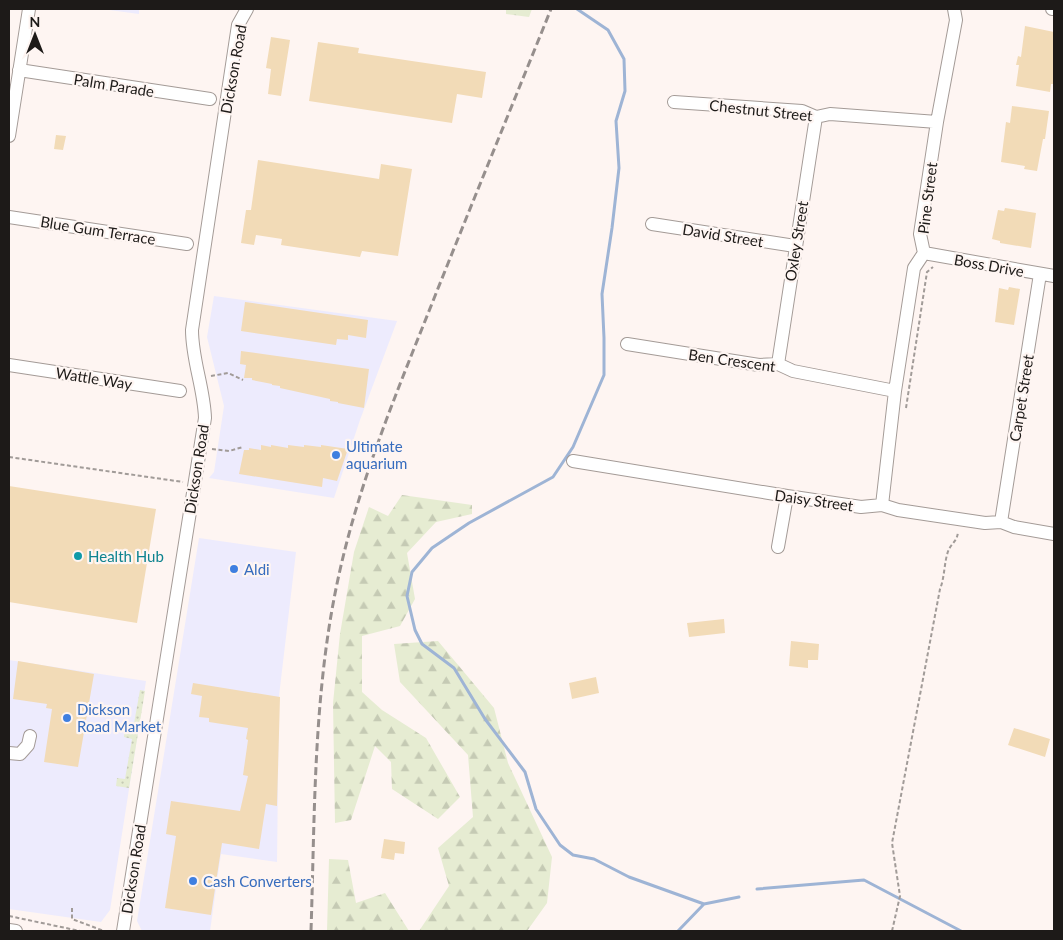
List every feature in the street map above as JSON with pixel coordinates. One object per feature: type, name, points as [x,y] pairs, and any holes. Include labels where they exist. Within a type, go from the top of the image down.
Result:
[{"type":"street","points":[[9,136],[29,9]]},
{"type":"street","name":"Dickson Road","points":[[123,931],[205,418],[192,342],[192,330],[238,25],[246,9]]},
{"type":"street","name":"Pine Street","points":[[882,505],[894,391],[914,268],[924,253],[920,234],[937,122],[956,20],[954,9]]},
{"type":"street","name":"Palm Parade","points":[[19,70],[210,99]]},
{"type":"street","name":"Chestnut Street","points":[[674,102],[802,111],[816,117],[830,114],[937,122]]},
{"type":"street","name":"Oxley Street","points":[[778,364],[816,117]]},
{"type":"street","name":"Blue Gum Terrace","points":[[9,217],[187,244]]},
{"type":"street","name":"David Street","points":[[652,224],[795,246]]},
{"type":"street","name":"Boss Drive","points":[[924,253],[1054,276]]},
{"type":"street","name":"Carpet Street","points":[[1001,522],[1040,274]]},
{"type":"street","name":"Ben Crescent","points":[[627,344],[759,365],[778,364],[793,371],[894,391]]},
{"type":"street","name":"Wattle Way","points":[[9,365],[180,392]]},
{"type":"street","name":"Daisy Street","points":[[573,461],[787,496],[861,506],[882,505],[898,510],[985,523],[1001,522],[1014,527],[1054,534]]},
{"type":"street","points":[[778,547],[787,496]]},
{"type":"street","points":[[9,753],[20,754],[28,745],[30,736]]},
{"type":"street","points":[[9,930],[16,931]]},
{"type":"path","points":[[905,414],[927,272],[936,266]]},
{"type":"path","points":[[209,377],[228,373],[243,380]]},
{"type":"path","points":[[209,449],[229,451],[243,447]]},
{"type":"path","points":[[9,457],[183,482],[184,487]]},
{"type":"path","points":[[892,931],[900,896],[892,843],[940,589],[944,580],[949,550],[957,539],[961,519]]},
{"type":"path","points":[[72,908],[72,919],[104,931]]},
{"type":"path","points":[[9,916],[80,931]]},
{"type":"shaded area","points":[[102,9],[139,9],[139,14]]},
{"type":"shaded area","points":[[214,296],[397,321],[360,420],[334,498],[209,478],[214,472],[224,406],[207,337]]},
{"type":"shaded area","points":[[199,538],[296,552],[279,696],[277,862],[221,854],[210,931],[142,931],[137,921]]},
{"type":"shaded area","points":[[9,660],[146,681],[110,910],[101,922],[9,909]]},
{"type":"green space","points":[[506,9],[532,9],[529,17],[506,14]]},
{"type":"green space","points":[[402,495],[472,505],[472,514],[436,522],[407,553],[415,599],[400,626],[362,636],[362,692],[382,710],[426,738],[460,797],[438,819],[392,789],[391,762],[375,746],[351,820],[335,823],[333,703],[340,634],[354,552],[369,507],[388,516]]},
{"type":"green space","points":[[438,641],[494,708],[508,763],[552,857],[547,903],[527,931],[419,931],[449,886],[438,848],[473,817],[468,755],[400,682],[394,644]]},
{"type":"green space","points":[[140,690],[145,691],[129,788],[116,786],[117,778],[125,779],[132,739],[124,737],[125,728],[133,729]]},
{"type":"green space","points":[[329,859],[348,860],[356,903],[385,893],[409,931],[327,931]]},
{"type":"building","points":[[1025,26],[1054,32],[1054,79],[1050,92],[1016,86],[1019,65],[1016,65],[1018,56],[1021,57]]},
{"type":"building","points":[[271,37],[290,40],[281,96],[268,94],[271,69],[266,68]]},
{"type":"building","points":[[318,42],[359,48],[358,53],[486,72],[482,98],[457,94],[452,123],[309,101]]},
{"type":"building","points":[[1012,106],[1049,111],[1045,139],[1043,139],[1037,171],[1024,169],[1025,166],[1001,162],[1006,122],[1010,123]]},
{"type":"building","points":[[56,135],[66,136],[63,150],[54,149]]},
{"type":"building","points":[[258,160],[379,179],[381,164],[412,169],[398,256],[362,251],[360,257],[281,245],[282,239],[256,235],[254,245],[241,243],[246,210],[251,210]]},
{"type":"building","points":[[1005,208],[1036,213],[1031,248],[1000,243],[1000,241],[992,239],[998,210],[1004,211]]},
{"type":"building","points":[[1009,287],[1020,289],[1014,325],[995,322],[999,288],[1008,290]]},
{"type":"building","points":[[245,302],[368,320],[366,338],[348,335],[348,340],[337,339],[336,345],[241,331]]},
{"type":"building","points":[[241,351],[369,369],[364,408],[280,388],[280,386],[252,380],[252,378],[244,378],[246,365],[240,364]]},
{"type":"building","points":[[261,445],[288,448],[288,445],[321,447],[321,445],[348,449],[337,481],[323,478],[322,487],[239,474],[244,450],[249,450],[249,448],[261,450]]},
{"type":"building","name":"Health Hub","points":[[9,486],[156,509],[137,623],[9,602]]},
{"type":"building","points":[[724,619],[725,633],[689,637],[687,623]]},
{"type":"building","points":[[791,641],[819,644],[818,660],[808,660],[808,668],[789,666]]},
{"type":"building","points":[[18,661],[94,674],[78,767],[44,762],[52,709],[46,708],[47,704],[13,699]]},
{"type":"building","points":[[596,677],[599,693],[572,699],[569,683]]},
{"type":"building","points":[[193,683],[280,697],[277,806],[266,804],[259,849],[222,843],[211,915],[165,908],[176,836],[166,834],[171,801],[240,811],[248,776],[243,775],[248,728],[209,722],[209,718],[199,717],[202,696],[191,694]]},
{"type":"building","points":[[1014,728],[1050,739],[1045,757],[1008,745]]},
{"type":"building","points":[[384,839],[405,842],[404,854],[395,853],[394,860],[381,858]]},
{"type":"waterway","points":[[577,9],[608,30],[624,59],[625,91],[616,121],[619,168],[602,294],[604,375],[573,447],[553,477],[469,523],[432,548],[412,572],[407,596],[415,630],[422,644],[454,668],[485,719],[525,772],[536,809],[560,845],[573,855],[594,859],[629,877],[704,904],[739,897]]},
{"type":"waterway","points":[[757,889],[864,880],[961,931]]},
{"type":"waterway","points":[[678,931],[704,904]]},
{"type":"railway","points":[[311,931],[320,704],[331,614],[349,535],[369,467],[394,400],[551,9]]},
{"type":"place","name":"Ultimate aquarium","points":[[336,455]]},
{"type":"place","name":"Health Hub","points":[[78,556]]},
{"type":"place","name":"Aldi","points":[[234,569]]},
{"type":"place","name":"Dickson Road Market","points":[[67,718]]},
{"type":"place","name":"Cash Converters","points":[[193,881]]}]
